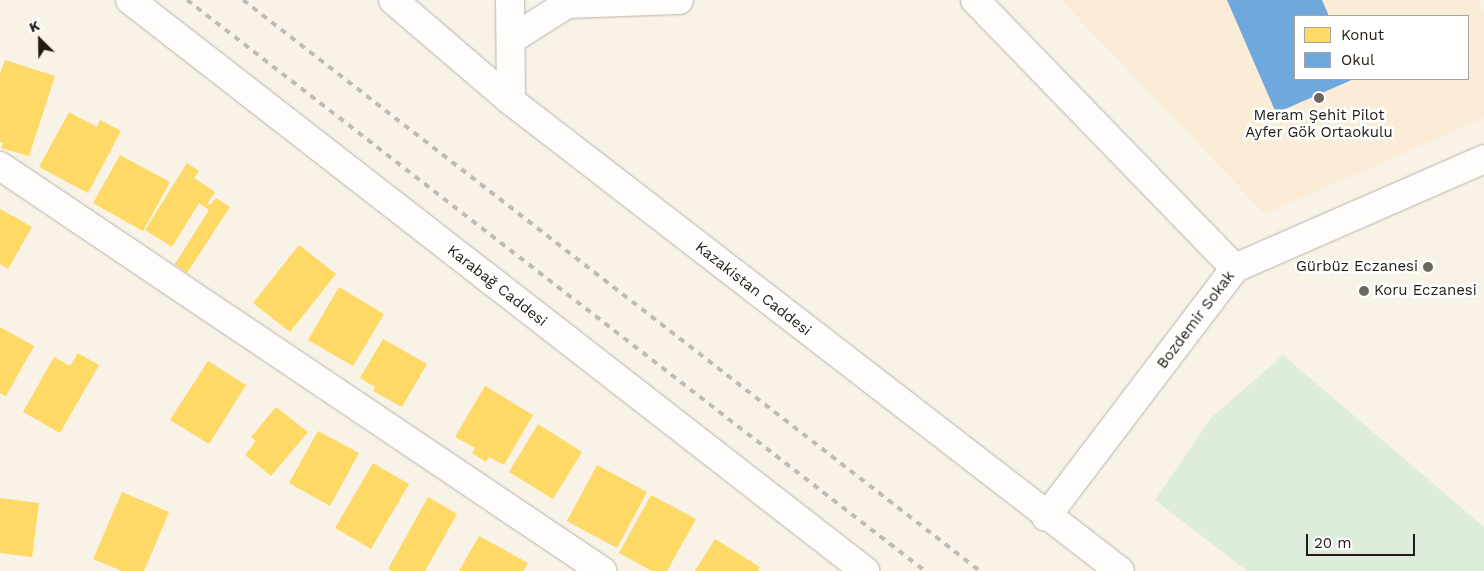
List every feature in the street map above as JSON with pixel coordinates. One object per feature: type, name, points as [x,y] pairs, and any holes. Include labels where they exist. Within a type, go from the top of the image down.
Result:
[{"type":"street","name":"Karabağ Caddesi","points":[[130,0],[865,571]]},
{"type":"street","name":"Kazakistan Caddesi","points":[[393,0],[511,101],[1046,517],[1120,571]]},
{"type":"street","points":[[510,0],[512,39],[511,101]]},
{"type":"street","points":[[512,39],[567,4],[679,0]]},
{"type":"street","points":[[975,0],[1234,268]]},
{"type":"street","name":"Bozdemir Sokak","points":[[1046,517],[1234,268],[1484,159]]},
{"type":"street","points":[[0,166],[602,571]]},
{"type":"shaded area","name":"Meram Şehit Pilot Ayfer Gök Ortaokulu","points":[[1061,0],[1478,0],[1484,14],[1484,118],[1265,214]]},
{"type":"green space","points":[[1283,355],[1484,527],[1484,571],[1247,571],[1155,500],[1211,418]]},
{"type":"building: Konut","points":[[5,60],[55,76],[29,156],[1,148],[3,143],[0,142],[0,74]]},
{"type":"building: Konut","points":[[69,112],[97,127],[100,120],[121,131],[88,193],[39,167]]},
{"type":"building: Konut","points":[[120,155],[170,182],[143,231],[93,203]]},
{"type":"building: Konut","points":[[187,163],[199,171],[194,178],[215,192],[208,203],[210,205],[216,198],[230,207],[187,273],[175,264],[209,210],[199,203],[172,247],[145,230]]},
{"type":"building: Konut","points":[[0,209],[32,227],[8,269],[0,264]]},
{"type":"building: Konut","points":[[299,245],[336,274],[290,332],[253,303]]},
{"type":"building: Konut","points":[[339,287],[384,314],[353,366],[308,340]]},
{"type":"building: Konut","points":[[0,327],[34,346],[6,396],[0,393]]},
{"type":"building: Konut","points":[[383,339],[427,364],[402,407],[373,391],[375,387],[360,378]]},
{"type":"building: Konut","points":[[78,353],[99,365],[60,433],[23,412],[54,357],[70,366]]},
{"type":"building: Konut","points":[[208,361],[246,385],[209,444],[170,420]]},
{"type":"building: Konut","points":[[485,386],[533,415],[504,465],[489,457],[486,462],[472,453],[475,448],[455,437]]},
{"type":"building: Konut","points":[[276,407],[308,432],[271,476],[245,455],[256,441],[251,437]]},
{"type":"building: Konut","points":[[538,424],[582,452],[553,499],[509,472]]},
{"type":"building: Konut","points":[[318,431],[359,453],[330,506],[289,483]]},
{"type":"building: Konut","points":[[373,463],[409,484],[371,549],[335,528]]},
{"type":"building: Konut","points":[[597,465],[647,492],[617,548],[567,521]]},
{"type":"building: Konut","points":[[122,492],[169,512],[144,571],[122,571],[93,559]]},
{"type":"building: Konut","points":[[651,495],[696,519],[667,571],[652,571],[619,553]]},
{"type":"building: Konut","points":[[428,497],[457,514],[425,571],[392,571],[388,569]]},
{"type":"building: Konut","points":[[0,498],[39,503],[32,557],[0,553]]},
{"type":"building: Konut","points":[[479,536],[528,563],[523,571],[459,571]]},
{"type":"building: Konut","points":[[715,539],[760,567],[758,571],[695,571]]},
{"type":"building: Okul","points":[[1227,0],[1322,0],[1329,15],[1294,15],[1294,80],[1352,80],[1276,113]]},
{"type":"railway","points":[[187,0],[925,571]]},
{"type":"railway","points":[[243,0],[980,571]]},
{"type":"place","name":"Meram Şehit Pilot Ayfer Gök Ortaokulu","points":[[1319,98]]},
{"type":"place","name":"Gürbüz Eczanesi","points":[[1428,267]]},
{"type":"place","name":"Koru Eczanesi","points":[[1364,291]]}]
